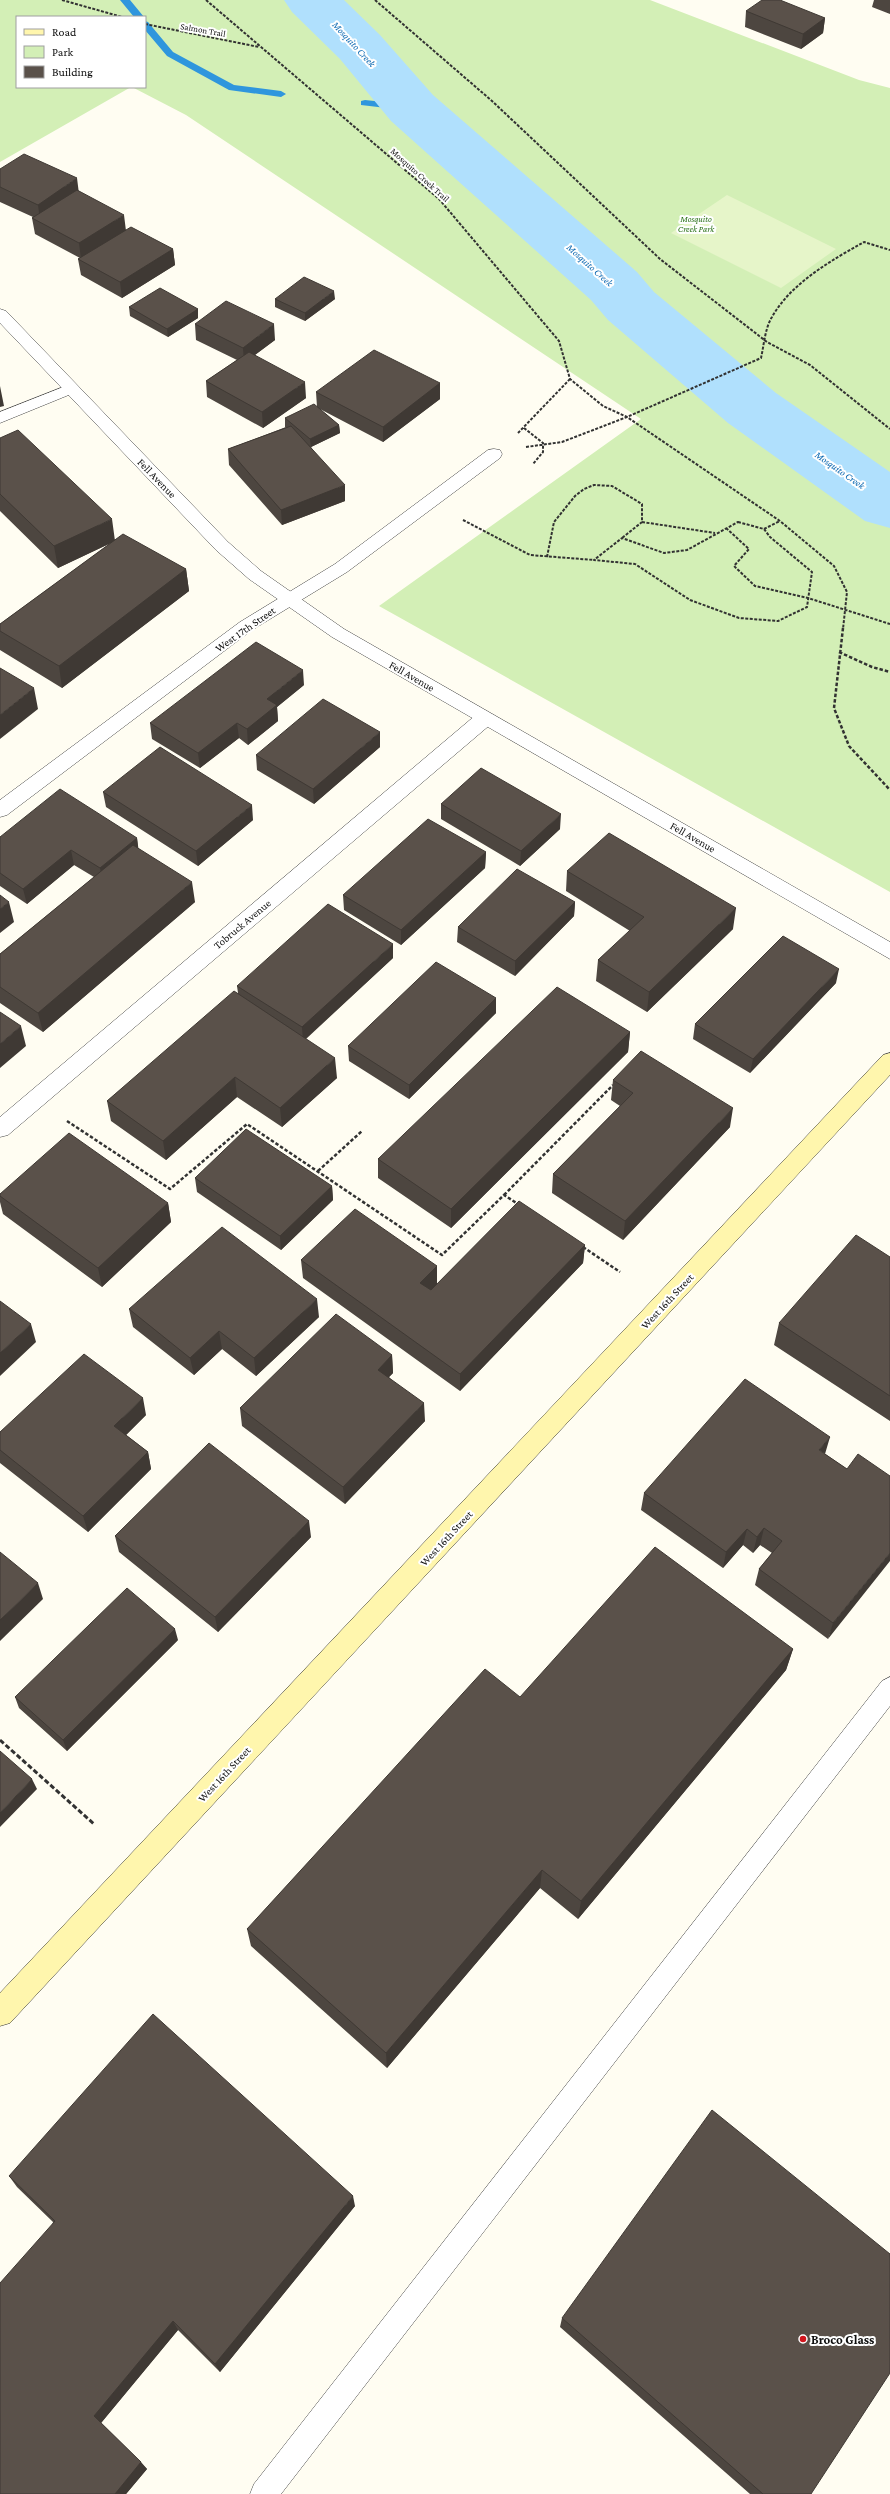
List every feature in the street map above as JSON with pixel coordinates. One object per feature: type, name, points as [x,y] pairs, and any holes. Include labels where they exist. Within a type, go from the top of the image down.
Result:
[{"type":"main road","name":"West 16th Street","points":[[0,2013],[890,1061]]},
{"type":"street","name":"Fell Avenue","points":[[0,314],[222,546],[255,575],[338,633],[484,719],[890,951]]},
{"type":"street","name":"West 17th Street","points":[[0,810],[246,626],[341,568],[494,454]]},
{"type":"street","name":"Tobruck Avenue","points":[[0,1130],[484,719]]},
{"type":"lane","points":[[0,418],[71,389]]},
{"type":"lane","points":[[264,2494],[890,1688]]},
{"type":"path","points":[[62,0],[118,16]]},
{"type":"path","name":"Mosquito Creek Trail","points":[[206,0],[259,47],[439,199],[559,341],[570,379]]},
{"type":"path","points":[[375,0],[492,101],[660,259],[766,342],[810,365],[890,429]]},
{"type":"path","name":"Salmon Trail","points":[[146,24],[159,29],[259,47]]},
{"type":"path","points":[[494,454],[543,442],[562,442],[627,417],[658,401],[761,358],[771,317],[799,287],[841,254],[864,242],[890,250]]},
{"type":"path","points":[[494,454],[524,428],[570,379],[603,406],[627,417],[642,429],[780,521],[809,543],[834,566],[847,592],[846,610],[839,652],[834,708],[850,746],[890,790]]},
{"type":"path","points":[[524,428],[543,442]]},
{"type":"path","points":[[533,464],[543,452],[543,442]]},
{"type":"path","points":[[547,557],[553,523],[574,496],[592,484],[609,483],[628,492],[642,504],[642,522]]},
{"type":"path","points":[[462,520],[530,555],[635,564],[690,600],[739,618],[778,621],[807,607],[812,572],[770,537],[764,529],[738,522],[726,527],[687,550],[664,553],[622,538]]},
{"type":"path","points":[[764,529],[780,521]]},
{"type":"path","points":[[593,560],[642,522],[716,533]]},
{"type":"path","points":[[726,527],[749,549],[734,566],[755,586],[808,598],[890,624]]},
{"type":"path","points":[[839,652],[872,667],[890,672]]},
{"type":"path","points":[[63,1118],[170,1189],[247,1124],[442,1255],[613,1085]]},
{"type":"path","points":[[318,1171],[362,1131]]},
{"type":"path","points":[[504,1195],[524,1208]]},
{"type":"path","points":[[582,1246],[620,1272]]},
{"type":"path","points":[[0,1740],[94,1824]]},
{"type":"green space","name":"Mosquito Creek Park","points":[[0,0],[650,0],[859,80],[890,88],[890,892],[379,606],[641,419],[186,115],[134,88],[146,88],[146,16],[16,16],[16,88],[129,88],[0,162]]},
{"type":"green space","points":[[727,195],[836,249],[781,288],[671,233]]},
{"type":"building","points":[[762,0],[780,0],[825,18],[803,34],[746,11]]},
{"type":"building","points":[[24,154],[77,178],[38,205],[0,187],[0,169]]},
{"type":"building","points":[[77,190],[124,215],[79,243],[32,218]]},
{"type":"building","points":[[131,227],[173,249],[120,282],[78,259]]},
{"type":"building","points":[[304,277],[334,291],[305,313],[275,299]]},
{"type":"building","points":[[160,288],[198,309],[167,329],[129,307]]},
{"type":"building","points":[[226,301],[274,324],[243,348],[195,324]]},
{"type":"building","points":[[374,350],[440,383],[383,427],[316,392]]},
{"type":"building","points":[[249,352],[305,382],[262,412],[206,381]]},
{"type":"building","points":[[314,404],[339,425],[310,439],[285,418]]},
{"type":"building","points":[[291,426],[345,485],[281,510],[228,449]]},
{"type":"building","points":[[18,430],[112,519],[54,546],[0,494],[0,438]]},
{"type":"building","points":[[123,534],[186,569],[59,666],[0,631],[0,624]]},
{"type":"building","points":[[256,642],[303,670],[267,699],[277,705],[247,729],[237,723],[198,753],[150,723]]},
{"type":"building","points":[[0,668],[34,688],[0,715]]},
{"type":"building","points":[[323,699],[380,732],[313,789],[256,755]]},
{"type":"building","points":[[160,747],[252,805],[196,851],[103,792]]},
{"type":"building","points":[[481,768],[561,814],[521,851],[441,804]]},
{"type":"building","points":[[60,789],[137,838],[100,868],[71,850],[23,889],[0,873],[0,837]]},
{"type":"building","points":[[428,819],[486,852],[401,930],[343,895]]},
{"type":"building","points":[[609,833],[736,908],[649,992],[598,960],[644,917],[567,871]]},
{"type":"building","points":[[133,845],[192,882],[38,1013],[0,987],[0,954]]},
{"type":"building","points":[[517,869],[575,902],[515,961],[458,927]]},
{"type":"building","points":[[0,895],[9,902],[0,909]]},
{"type":"building","points":[[328,904],[393,944],[302,1027],[237,986]]},
{"type":"building","points":[[783,936],[839,969],[753,1059],[695,1024]]},
{"type":"building","points":[[436,962],[496,998],[409,1085],[348,1046]]},
{"type":"building","points":[[557,987],[630,1032],[451,1209],[378,1159]]},
{"type":"building","points":[[234,991],[335,1058],[280,1108],[235,1077],[163,1141],[107,1101]]},
{"type":"building","points":[[0,1012],[21,1026],[0,1044]]},
{"type":"building","points":[[641,1051],[733,1108],[625,1221],[553,1174],[633,1093],[613,1080]]},
{"type":"building","points":[[246,1129],[332,1186],[280,1236],[195,1178]]},
{"type":"building","points":[[69,1133],[168,1203],[98,1268],[0,1196],[0,1194]]},
{"type":"building","points":[[519,1201],[585,1245],[460,1374],[301,1260],[355,1209],[437,1266],[420,1283],[431,1290]]},
{"type":"building","points":[[222,1227],[317,1299],[254,1358],[219,1331],[190,1358],[129,1309]]},
{"type":"building","points":[[856,1235],[890,1257],[890,1396],[779,1323]]},
{"type":"building","points":[[0,1301],[31,1324],[0,1353]]},
{"type":"building","points":[[336,1314],[392,1355],[378,1370],[424,1403],[343,1487],[240,1408]]},
{"type":"building","points":[[84,1354],[143,1398],[114,1426],[148,1452],[83,1516],[0,1450],[0,1432]]},
{"type":"building","points":[[745,1379],[830,1437],[819,1450],[847,1469],[858,1454],[890,1476],[890,1553],[833,1623],[759,1569],[782,1541],[764,1528],[757,1537],[747,1529],[726,1552],[644,1493]]},
{"type":"building","points":[[209,1443],[309,1521],[215,1617],[115,1536]]},
{"type":"building","points":[[655,1547],[793,1649],[581,1901],[542,1870],[386,2053],[247,1929],[485,1669],[520,1697]]},
{"type":"building","points":[[0,1552],[38,1583],[0,1620]]},
{"type":"building","points":[[127,1588],[175,1629],[63,1740],[15,1697]]},
{"type":"building","points":[[0,1751],[32,1779],[0,1813]]},
{"type":"building","points":[[153,2014],[353,2196],[215,2364],[173,2321],[94,2416],[141,2462],[115,2494],[0,2494],[0,2283],[55,2221],[9,2176]]},
{"type":"building","points":[[712,2110],[890,2254],[890,2373],[811,2494],[763,2494],[562,2318]]},
{"type":"waterway","points":[[125,0],[138,16]]},
{"type":"waterway","name":"Mosquito Creek","points":[[312,0],[360,47],[412,108],[614,286],[631,306],[752,408],[890,505]]},
{"type":"waterway","points":[[146,25],[170,54],[232,88],[281,94]]},
{"type":"waterway","points":[[365,103],[412,108]]},
{"type":"place","name":"Broco Glass","points":[[803,2339]]}]
